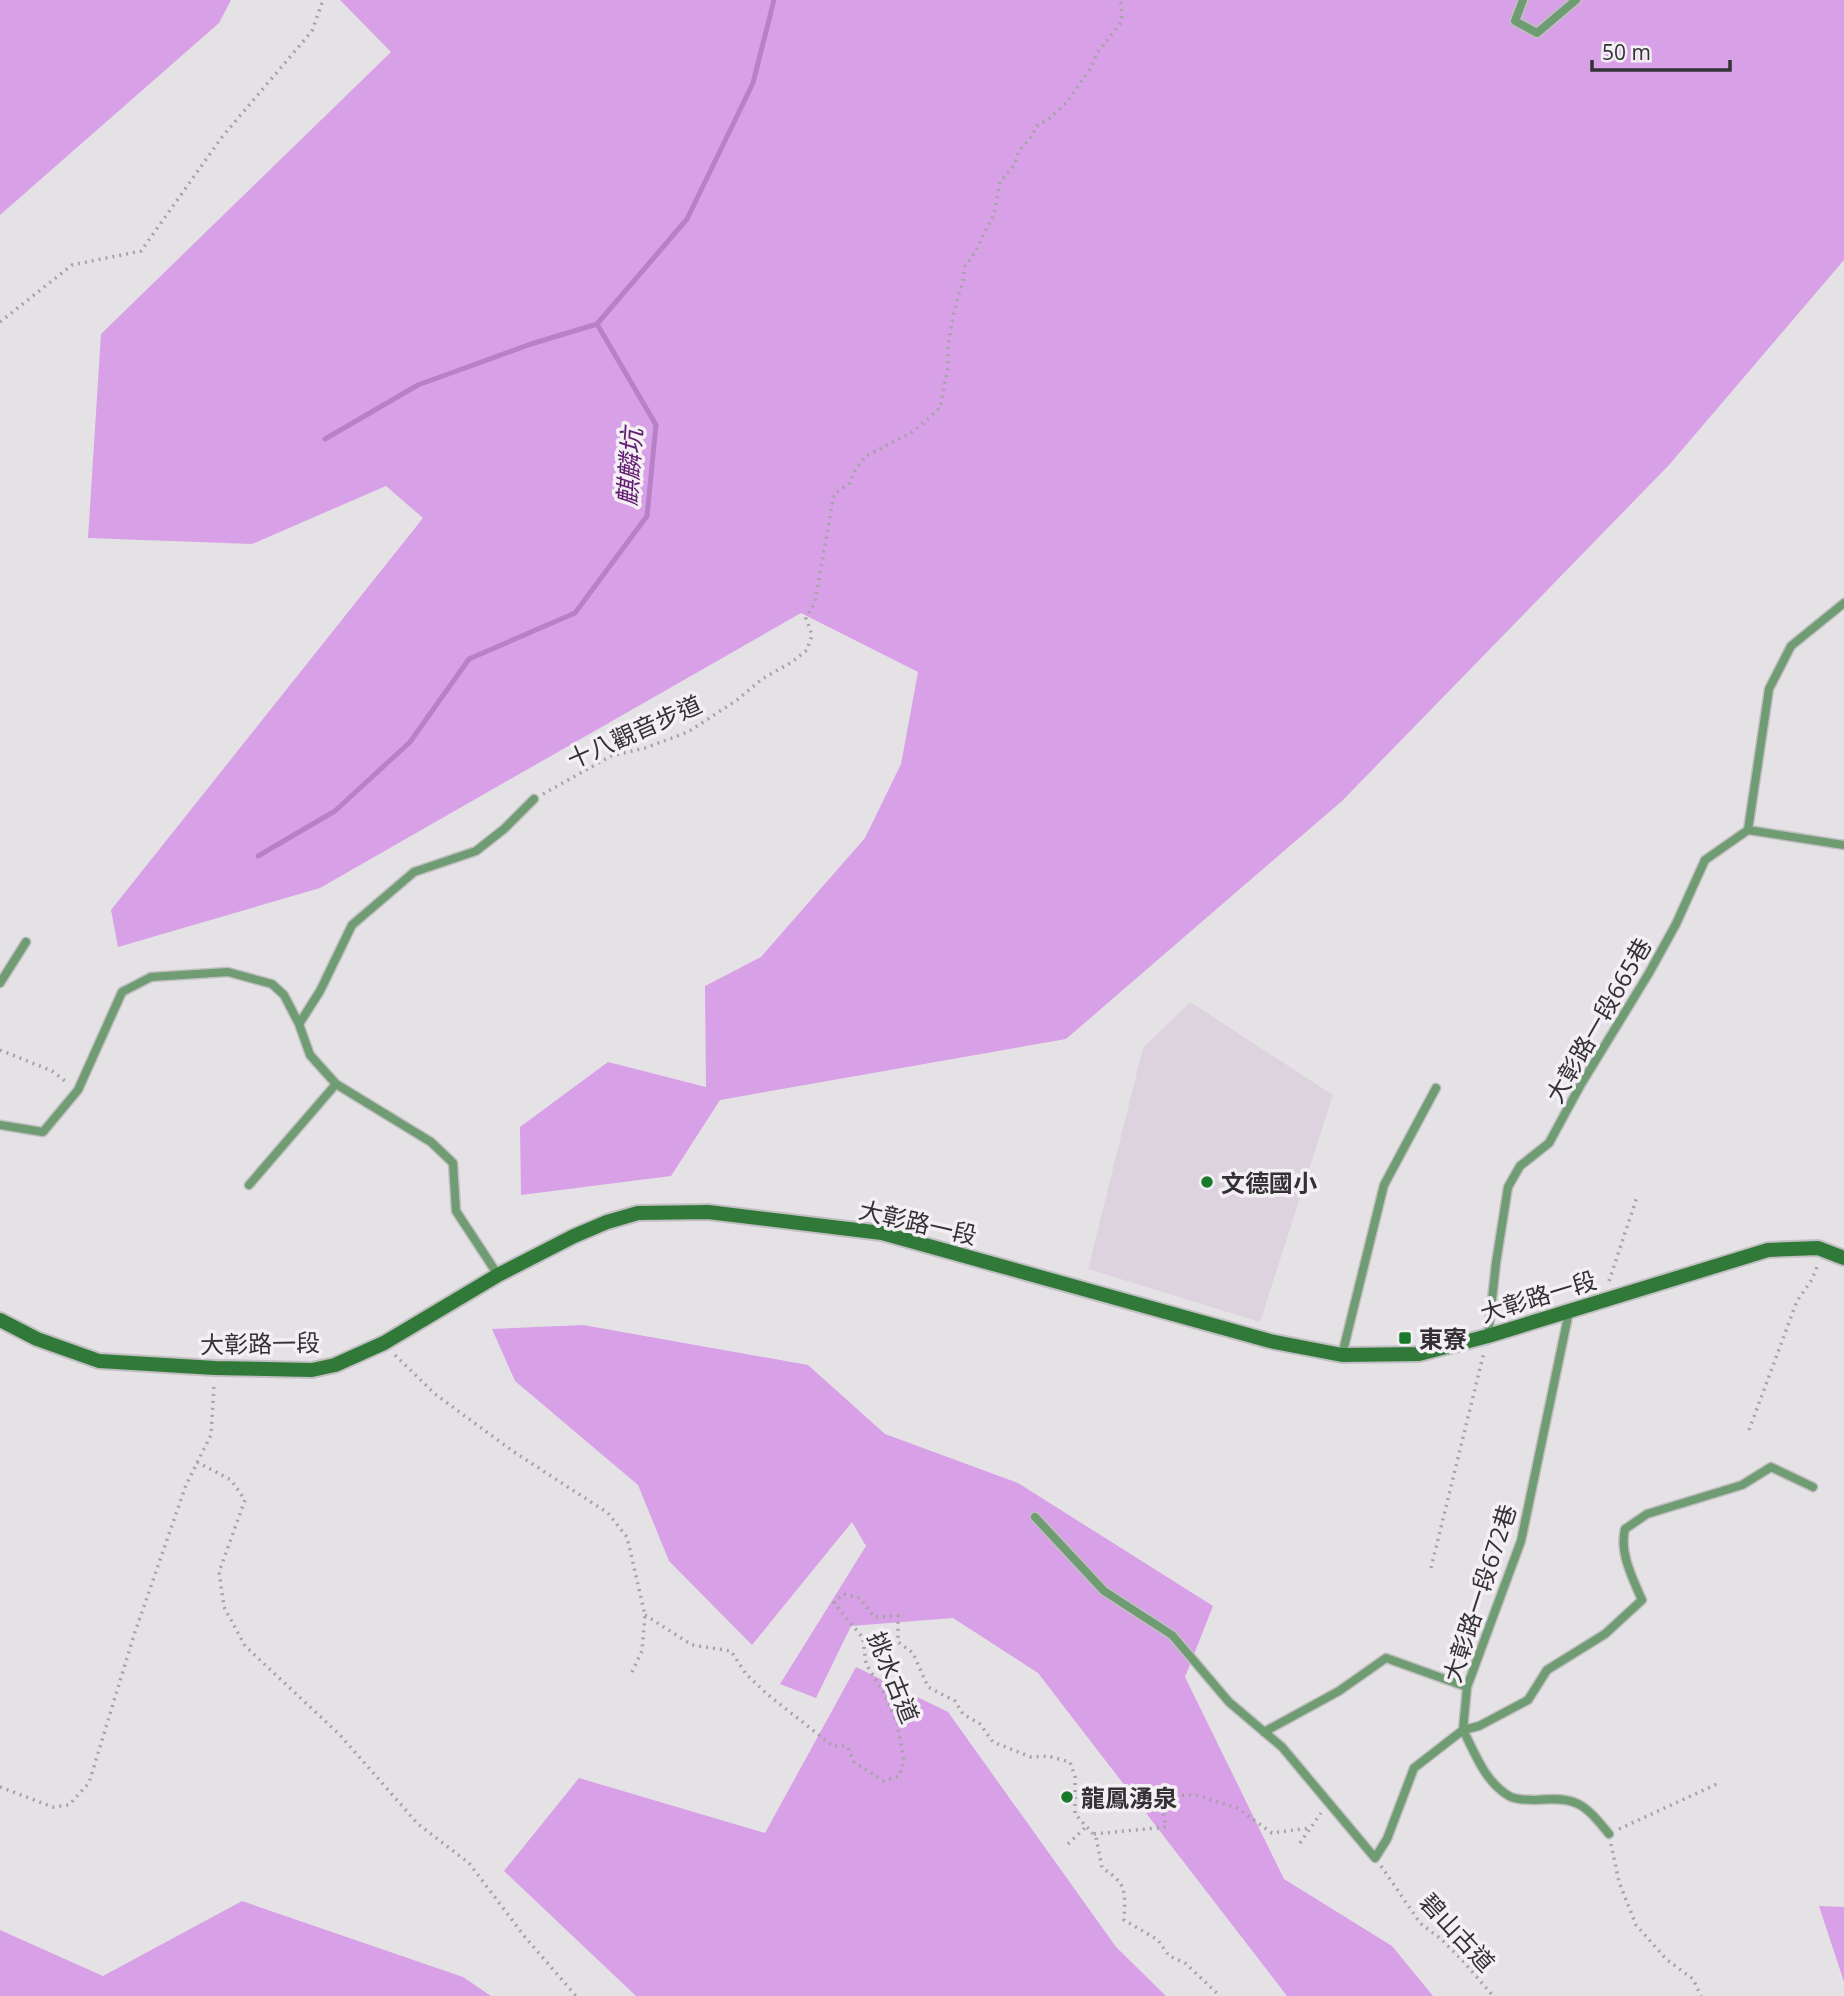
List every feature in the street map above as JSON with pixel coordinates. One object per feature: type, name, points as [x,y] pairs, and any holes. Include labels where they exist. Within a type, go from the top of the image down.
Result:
[{"type":"main road","name":"大彰路一段","points":[[0,1320],[37,1339],[99,1361],[312,1370],[335,1365],[384,1343],[498,1275],[574,1236],[638,1213],[708,1212],[882,1233],[1270,1341],[1342,1355],[1419,1354],[1569,1312],[1768,1250],[1818,1248],[1844,1258]]},
{"type":"lane","points":[[1523,0],[1515,21],[1536,33],[1576,0]]},
{"type":"lane","points":[[1844,603],[1791,646],[1769,689],[1748,830],[1844,845]]},
{"type":"lane","points":[[299,1024],[320,991],[352,925],[414,872],[476,851],[504,829],[534,799]]},
{"type":"lane","name":"大彰路一段665巷","points":[[1488,1336],[1508,1187],[1520,1166],[1549,1143],[1580,1086],[1649,973],[1676,924],[1705,860],[1748,830]]},
{"type":"lane","points":[[0,984],[26,942]]},
{"type":"lane","points":[[0,1125],[43,1132],[78,1090],[122,992],[151,977],[228,972],[272,984],[285,995],[310,1055],[336,1084],[431,1142],[453,1164],[456,1211],[498,1275]]},
{"type":"lane","points":[[249,1185],[336,1084]]},
{"type":"lane","points":[[1342,1355],[1384,1185],[1436,1088]]},
{"type":"lane","name":"大彰路一段672巷","points":[[1463,1730],[1466,1686],[1521,1541],[1569,1312]]},
{"type":"lane","points":[[1035,1517],[1104,1591],[1172,1635],[1230,1703],[1282,1747],[1375,1857],[1387,1839],[1414,1768],[1463,1730],[1479,1726],[1528,1700],[1547,1670],[1605,1634],[1642,1601],[1622,1542],[1625,1530],[1647,1514],[1742,1485],[1771,1467],[1813,1487]]},
{"type":"lane","points":[[1265,1732],[1339,1691],[1386,1658],[1466,1686]]},
{"type":"lane","points":[[1463,1730],[1487,1776],[1510,1797],[1528,1800],[1563,1798],[1580,1804],[1609,1834]]},
{"type":"path","points":[[0,322],[72,265],[141,251],[222,136],[312,31],[323,0]]},
{"type":"path","name":"十八觀音步道","points":[[534,799],[611,756],[645,748],[688,732],[807,650],[813,635],[806,618],[815,602],[834,495],[850,483],[854,472],[866,456],[914,431],[940,408],[948,367],[953,316],[965,266],[994,214],[1000,183],[1037,126],[1068,101],[1091,68],[1097,53],[1122,21],[1121,3],[1124,0]]},
{"type":"path","points":[[0,1050],[52,1070],[78,1090]]},
{"type":"path","points":[[1602,1301],[1637,1197]]},
{"type":"path","points":[[1749,1430],[1797,1301],[1811,1281],[1825,1251]]},
{"type":"path","points":[[1431,1568],[1488,1336]]},
{"type":"path","points":[[384,1343],[435,1394],[514,1451],[608,1513],[627,1537],[645,1615],[642,1651],[630,1676]]},
{"type":"path","points":[[0,1787],[53,1807],[69,1805],[89,1783],[138,1623],[186,1485],[211,1434],[215,1368]]},
{"type":"path","points":[[197,1462],[231,1480],[245,1500],[219,1572],[224,1607],[245,1646],[339,1734],[418,1824],[469,1863],[525,1937],[576,1996]]},
{"type":"path","name":"挑水古道","points":[[645,1615],[692,1645],[731,1651],[746,1674],[766,1694],[833,1746],[847,1746],[854,1762],[884,1781],[899,1776],[904,1760],[897,1723],[885,1695],[866,1664],[863,1638],[834,1603],[843,1594],[860,1598],[874,1617],[898,1616],[898,1642],[913,1653],[928,1687],[955,1701],[962,1714],[980,1724],[993,1742],[1031,1757],[1048,1756],[1070,1762],[1075,1777],[1075,1814],[1096,1837],[1102,1868],[1114,1876],[1125,1890],[1124,1920],[1158,1940],[1169,1956],[1185,1963],[1220,1996]]},
{"type":"path","points":[[1701,1996],[1693,1979],[1666,1959],[1636,1926],[1619,1882],[1609,1834],[1719,1783]]},
{"type":"path","points":[[1094,1834],[1166,1827],[1160,1796],[1196,1795],[1237,1808],[1272,1833],[1310,1828]]},
{"type":"path","points":[[1300,1843],[1329,1802]]},
{"type":"path","points":[[1068,1844],[1087,1826]]},
{"type":"path","name":"碧山古道","points":[[1375,1857],[1420,1923],[1463,1961],[1493,1996]]},
{"type":"shaded area","points":[[0,0],[231,0],[219,23],[0,215]]},
{"type":"shaded area","points":[[340,0],[1844,0],[1844,260],[1669,465],[1342,801],[1066,1039],[720,1100],[671,1176],[521,1195],[520,1127],[608,1062],[706,1087],[705,986],[761,957],[865,838],[901,764],[918,672],[801,613],[320,888],[118,947],[111,910],[423,518],[386,486],[252,544],[88,538],[101,334],[391,52]]},
{"type":"shaded area","name":"文德國小","points":[[1190,1002],[1333,1095],[1260,1322],[1088,1269],[1143,1048]]},
{"type":"shaded area","points":[[583,1325],[808,1365],[885,1434],[1018,1483],[1213,1606],[1185,1677],[1284,1879],[1392,1946],[1433,1996],[1287,1996],[1038,1673],[953,1618],[851,1626],[816,1698],[780,1684],[866,1546],[852,1522],[752,1645],[669,1561],[638,1485],[515,1381],[492,1329]]},
{"type":"shaded area","points":[[856,1667],[948,1712],[1116,1947],[1166,1996],[636,1996],[504,1871],[579,1778],[765,1833]]},
{"type":"shaded area","points":[[242,1901],[463,1977],[491,1996],[0,1996],[0,1930],[103,1976]]},
{"type":"shaded area","points":[[1819,1906],[1844,1907],[1844,1982]]},
{"type":"waterway","name":"麒麟坑","points":[[258,856],[335,811],[410,742],[469,659],[575,613],[647,516],[656,425],[597,324],[687,219],[753,83],[774,0]]},
{"type":"waterway","points":[[325,439],[418,385],[531,344],[597,324]]},
{"type":"place","name":"文德國小","points":[[1207,1182]]},
{"type":"place","name":"東寮","points":[[1405,1338]]},
{"type":"place","name":"龍鳳湧泉","points":[[1067,1797]]}]
